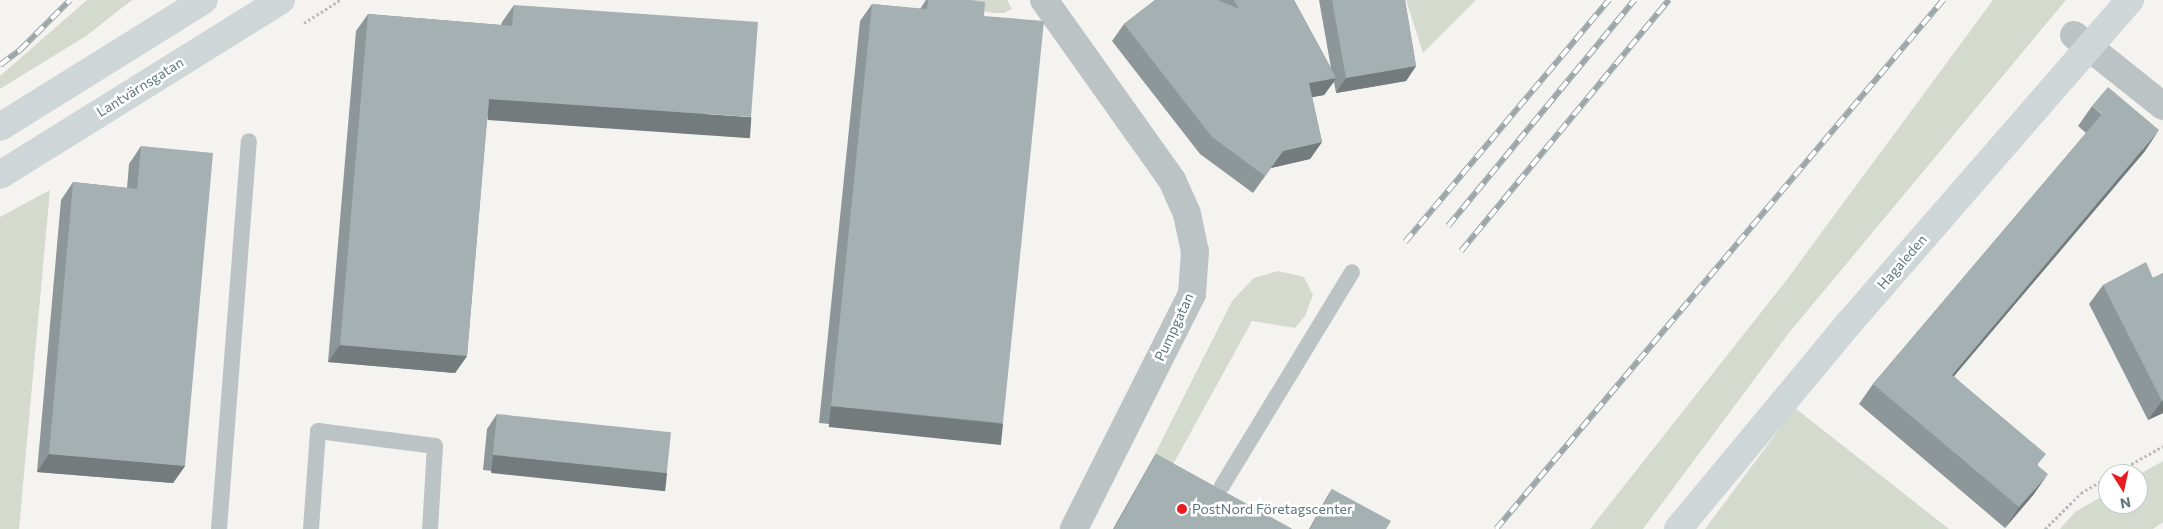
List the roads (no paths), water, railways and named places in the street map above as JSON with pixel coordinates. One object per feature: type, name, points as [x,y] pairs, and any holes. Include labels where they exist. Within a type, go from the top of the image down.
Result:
[{"type":"street","points":[[0,127],[204,0]]},
{"type":"street","name":"Lantvärnsgatan","points":[[0,174],[280,0]]},
{"type":"street","name":"Pumpgatan","points":[[1044,0],[1172,180],[1187,214],[1195,251],[1192,294],[1074,529]]},
{"type":"street","name":"Hagaleden","points":[[1678,529],[2081,41],[2105,0]]},
{"type":"street","name":"Hagaleden","points":[[1666,529],[1733,434],[2081,41],[2130,0]]},
{"type":"street","points":[[2081,41],[2163,106]]},
{"type":"lane","points":[[219,529],[249,141]]},
{"type":"lane","points":[[1222,486],[1352,272]]},
{"type":"lane","points":[[311,529],[318,431],[434,446],[430,529]]},
{"type":"railway","points":[[0,65],[20,50],[70,0]]},
{"type":"railway","points":[[1405,242],[1609,0]]},
{"type":"railway","points":[[1448,226],[1634,0]]},
{"type":"railway","points":[[1461,251],[1669,0]]},
{"type":"railway","points":[[1496,529],[1943,0]]},
{"type":"place","name":"PostNord Företagscenter","points":[[1182,509]]}]
